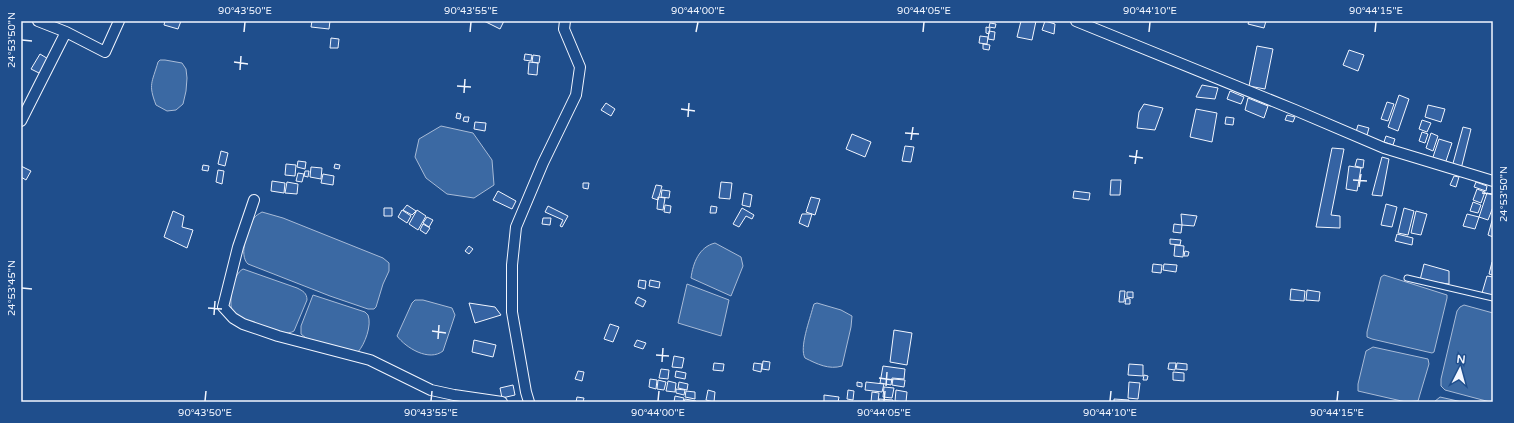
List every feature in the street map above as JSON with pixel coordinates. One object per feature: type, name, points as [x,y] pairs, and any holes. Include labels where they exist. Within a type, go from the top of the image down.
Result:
[{"type":"street","points":[[38,21],[66,32],[104,52],[119,21]]},
{"type":"street","points":[[528,402],[512,312],[512,265],[516,227],[543,164],[576,95],[580,67],[564,29],[565,21]]},
{"type":"street","points":[[1076,21],[1288,107],[1384,148],[1493,180]]},
{"type":"street","points":[[21,121],[66,32]]},
{"type":"street","points":[[254,200],[238,247],[223,308],[233,318],[243,324],[278,336],[370,360],[431,390],[454,396],[502,402]]},
{"type":"lane","points":[[1407,278],[1493,298]]},
{"type":"water","points":[[160,60],[182,63],[186,69],[186,91],[183,104],[176,110],[167,111],[156,105],[152,92],[152,84],[158,62]]},
{"type":"water","points":[[441,126],[473,133],[492,160],[494,185],[474,198],[447,194],[426,178],[415,157],[419,139]]},
{"type":"water","points":[[262,212],[283,218],[383,258],[389,263],[389,271],[383,284],[376,307],[374,309],[368,309],[248,264],[245,260],[244,254],[245,241],[254,218]]},
{"type":"water","points":[[715,243],[741,257],[743,266],[731,296],[691,278],[693,267],[698,256],[705,248]]},
{"type":"water","points":[[243,269],[303,291],[307,300],[294,331],[281,333],[262,328],[232,312],[232,288],[236,277]]},
{"type":"water","points":[[1384,275],[1447,295],[1434,352],[1432,353],[1367,337],[1381,277]]},
{"type":"water","points":[[687,284],[729,300],[721,336],[678,323]]},
{"type":"water","points":[[313,295],[365,312],[368,315],[369,324],[367,334],[358,352],[348,351],[306,338],[301,334],[301,326]]},
{"type":"water","points":[[415,300],[423,300],[452,308],[455,315],[443,351],[437,354],[431,355],[418,352],[406,345],[397,336],[412,303]]},
{"type":"water","points":[[817,303],[841,310],[852,316],[842,366],[828,367],[819,364],[805,358],[803,353],[804,341],[814,304]]},
{"type":"water","points":[[1464,305],[1493,313],[1493,402],[1445,390],[1441,386],[1441,379],[1457,311]]},
{"type":"water","points":[[1373,347],[1428,359],[1429,364],[1418,401],[1406,402],[1358,391],[1358,384],[1366,351]]},
{"type":"water","points":[[1440,397],[1462,402],[1434,402]]},
{"type":"building","points":[[165,21],[181,21],[178,29],[164,25]]},
{"type":"building","points":[[312,21],[330,21],[329,29],[311,27]]},
{"type":"building","points":[[484,21],[504,21],[500,29]]},
{"type":"building","points":[[1021,21],[1036,21],[1032,40],[1017,37]]},
{"type":"building","points":[[1045,21],[1055,24],[1054,34],[1042,30]]},
{"type":"building","points":[[1249,21],[1266,21],[1264,28],[1248,24]]},
{"type":"building","points":[[990,23],[996,24],[995,28],[989,27]]},
{"type":"building","points":[[986,27],[990,28],[989,34],[986,33]]},
{"type":"building","points":[[989,31],[995,32],[994,40],[988,39]]},
{"type":"building","points":[[980,36],[988,37],[987,44],[979,43]]},
{"type":"building","points":[[331,38],[339,39],[338,48],[330,48]]},
{"type":"building","points":[[983,44],[990,45],[989,50],[983,49]]},
{"type":"building","points":[[1257,46],[1273,49],[1265,89],[1249,86]]},
{"type":"building","points":[[1349,50],[1364,55],[1358,71],[1343,65]]},
{"type":"building","points":[[40,54],[50,60],[41,74],[31,69]]},
{"type":"building","points":[[525,54],[532,55],[531,61],[524,60]]},
{"type":"building","points":[[533,55],[540,56],[539,63],[532,62]]},
{"type":"building","points":[[529,62],[538,63],[537,75],[528,74]]},
{"type":"building","points":[[1202,85],[1218,88],[1215,99],[1196,97]]},
{"type":"building","points":[[1230,91],[1244,97],[1241,104],[1227,99]]},
{"type":"building","points":[[1399,95],[1409,99],[1398,131],[1388,127]]},
{"type":"building","points":[[1248,98],[1268,106],[1264,118],[1245,110]]},
{"type":"building","points":[[1387,102],[1394,104],[1388,121],[1381,119]]},
{"type":"building","points":[[606,103],[615,109],[611,116],[601,110]]},
{"type":"building","points":[[1144,104],[1163,108],[1155,130],[1137,128],[1139,112]]},
{"type":"building","points":[[1428,105],[1445,109],[1441,122],[1425,117]]},
{"type":"building","points":[[1196,109],[1217,113],[1212,142],[1190,137]]},
{"type":"building","points":[[457,113],[461,114],[460,119],[456,118]]},
{"type":"building","points":[[1287,115],[1295,117],[1293,122],[1285,120]]},
{"type":"building","points":[[464,117],[469,117],[468,122],[463,121]]},
{"type":"building","points":[[1226,117],[1234,118],[1233,125],[1225,124]]},
{"type":"building","points":[[1422,120],[1431,123],[1427,132],[1419,129]]},
{"type":"building","points":[[475,122],[486,123],[485,131],[474,129]]},
{"type":"building","points":[[1358,125],[1369,128],[1367,135],[1356,132]]},
{"type":"building","points":[[1463,127],[1471,129],[1461,169],[1452,167]]},
{"type":"building","points":[[1422,132],[1428,134],[1425,143],[1419,141]]},
{"type":"building","points":[[1431,133],[1438,136],[1433,151],[1426,148]]},
{"type":"building","points":[[852,134],[871,142],[865,157],[846,149]]},
{"type":"building","points":[[1386,136],[1395,139],[1393,145],[1384,142]]},
{"type":"building","points":[[1439,139],[1452,143],[1445,164],[1432,160]]},
{"type":"building","points":[[905,146],[914,147],[911,162],[902,161]]},
{"type":"building","points":[[1332,148],[1344,149],[1331,215],[1340,216],[1340,228],[1316,227]]},
{"type":"building","points":[[221,151],[228,153],[225,166],[218,164]]},
{"type":"building","points":[[1382,157],[1389,159],[1382,196],[1372,195]]},
{"type":"building","points":[[1357,159],[1364,160],[1363,168],[1355,166]]},
{"type":"building","points":[[298,161],[306,162],[305,169],[297,167]]},
{"type":"building","points":[[286,164],[296,165],[295,176],[285,175]]},
{"type":"building","points":[[335,164],[340,165],[339,169],[334,168]]},
{"type":"building","points":[[203,165],[209,166],[208,171],[202,170]]},
{"type":"building","points":[[21,166],[31,171],[26,180],[21,177]]},
{"type":"building","points":[[1349,166],[1361,168],[1357,191],[1346,189]]},
{"type":"building","points":[[311,167],[322,168],[321,179],[310,177]]},
{"type":"building","points":[[218,170],[224,171],[222,184],[216,182]]},
{"type":"building","points":[[305,171],[309,171],[308,177],[304,176]]},
{"type":"building","points":[[298,173],[304,174],[302,182],[296,181]]},
{"type":"building","points":[[323,174],[334,176],[333,185],[321,183]]},
{"type":"building","points":[[1454,176],[1459,177],[1456,187],[1450,185]]},
{"type":"building","points":[[1111,180],[1121,180],[1120,195],[1110,195]]},
{"type":"building","points":[[272,181],[285,183],[284,193],[271,191]]},
{"type":"building","points":[[287,182],[298,184],[297,194],[285,193]]},
{"type":"building","points":[[721,182],[732,183],[730,199],[719,198]]},
{"type":"building","points":[[1476,182],[1487,186],[1486,191],[1474,187]]},
{"type":"building","points":[[583,183],[589,183],[588,189],[583,188]]},
{"type":"building","points":[[656,185],[662,186],[658,200],[652,198]]},
{"type":"building","points":[[1477,189],[1485,192],[1481,203],[1473,200]]},
{"type":"building","points":[[662,190],[670,191],[669,198],[661,197]]},
{"type":"building","points":[[498,191],[516,201],[512,209],[493,200]]},
{"type":"building","points":[[1074,191],[1090,193],[1089,200],[1073,198]]},
{"type":"building","points":[[744,193],[752,195],[750,207],[742,205]]},
{"type":"building","points":[[1487,193],[1493,195],[1493,207],[1488,220],[1479,217]]},
{"type":"building","points":[[658,197],[665,198],[663,210],[657,209]]},
{"type":"building","points":[[811,197],[820,199],[815,215],[806,212]]},
{"type":"building","points":[[1473,202],[1481,205],[1478,213],[1470,211]]},
{"type":"building","points":[[1386,204],[1397,207],[1392,227],[1381,225]]},
{"type":"building","points":[[407,205],[416,211],[412,215],[403,210]]},
{"type":"building","points":[[665,205],[671,206],[670,213],[664,212]]},
{"type":"building","points":[[548,206],[568,216],[562,227],[560,226],[563,220],[545,212]]},
{"type":"building","points":[[711,206],[717,207],[716,213],[710,213]]},
{"type":"building","points":[[384,208],[392,208],[392,216],[384,216]]},
{"type":"building","points":[[742,208],[754,215],[752,219],[746,216],[739,227],[733,224]]},
{"type":"building","points":[[1404,208],[1414,211],[1408,235],[1398,233]]},
{"type":"building","points":[[402,210],[411,216],[407,223],[398,217]]},
{"type":"building","points":[[417,210],[426,216],[418,230],[409,224]]},
{"type":"building","points":[[173,211],[184,216],[182,227],[193,230],[187,248],[164,237]]},
{"type":"building","points":[[1416,211],[1427,214],[1421,235],[1411,233]]},
{"type":"building","points":[[802,214],[812,214],[808,227],[799,223]]},
{"type":"building","points":[[1181,214],[1197,216],[1194,226],[1182,225]]},
{"type":"building","points":[[1467,214],[1479,217],[1475,229],[1463,226]]},
{"type":"building","points":[[427,217],[433,220],[429,227],[423,223]]},
{"type":"building","points":[[1493,217],[1493,237],[1488,235]]},
{"type":"building","points":[[543,218],[551,218],[550,225],[542,224]]},
{"type":"building","points":[[423,224],[430,228],[426,234],[420,230]]},
{"type":"building","points":[[1174,224],[1182,225],[1181,233],[1173,232]]},
{"type":"building","points":[[1397,234],[1413,238],[1412,245],[1395,241]]},
{"type":"building","points":[[1170,239],[1181,240],[1180,245],[1170,244]]},
{"type":"building","points":[[1175,245],[1184,246],[1183,257],[1174,256]]},
{"type":"building","points":[[469,246],[473,249],[469,254],[465,251]]},
{"type":"building","points":[[1185,251],[1189,252],[1188,256],[1184,256]]},
{"type":"building","points":[[1493,262],[1493,275],[1489,274]]},
{"type":"building","points":[[1153,264],[1162,265],[1161,273],[1152,272]]},
{"type":"building","points":[[1164,264],[1177,265],[1176,272],[1163,270]]},
{"type":"building","points":[[1424,264],[1449,271],[1449,284],[1420,280]]},
{"type":"building","points":[[1487,276],[1493,277],[1493,296],[1482,293]]},
{"type":"building","points":[[639,280],[646,281],[645,289],[638,287]]},
{"type":"building","points":[[650,280],[660,282],[659,288],[649,286]]},
{"type":"building","points":[[1291,289],[1305,291],[1304,301],[1290,300]]},
{"type":"building","points":[[1307,290],[1320,292],[1319,301],[1306,300]]},
{"type":"building","points":[[1120,291],[1125,291],[1124,302],[1119,302]]},
{"type":"building","points":[[1127,292],[1133,292],[1133,298],[1127,297]]},
{"type":"building","points":[[638,297],[646,301],[643,307],[635,303]]},
{"type":"building","points":[[1126,298],[1130,299],[1130,304],[1125,304]]},
{"type":"building","points":[[469,303],[495,307],[501,315],[475,323]]},
{"type":"building","points":[[610,324],[619,327],[613,342],[604,339]]},
{"type":"building","points":[[894,330],[912,333],[907,365],[890,362]]},
{"type":"building","points":[[474,340],[496,345],[493,357],[472,352]]},
{"type":"building","points":[[637,340],[646,343],[643,349],[634,346]]},
{"type":"building","points":[[674,356],[684,358],[682,368],[672,367]]},
{"type":"building","points":[[763,361],[770,362],[769,370],[762,369]]},
{"type":"building","points":[[714,363],[724,364],[723,371],[713,370]]},
{"type":"building","points":[[754,363],[762,364],[761,372],[753,370]]},
{"type":"building","points":[[1169,363],[1176,363],[1175,370],[1168,369]]},
{"type":"building","points":[[1177,363],[1187,364],[1187,370],[1176,369]]},
{"type":"building","points":[[1129,364],[1143,365],[1143,376],[1128,375]]},
{"type":"building","points":[[883,366],[905,369],[904,379],[892,378],[891,385],[880,383]]},
{"type":"building","points":[[661,369],[669,370],[668,379],[659,378]]},
{"type":"building","points":[[578,371],[584,372],[582,381],[575,379]]},
{"type":"building","points":[[676,371],[686,373],[685,379],[675,377]]},
{"type":"building","points":[[1173,372],[1184,373],[1184,381],[1173,380]]},
{"type":"building","points":[[1144,375],[1148,376],[1147,380],[1143,380]]},
{"type":"building","points":[[650,379],[657,380],[656,389],[649,387]]},
{"type":"building","points":[[893,379],[905,380],[904,387],[892,385]]},
{"type":"building","points":[[658,380],[666,382],[664,390],[657,389]]},
{"type":"building","points":[[668,381],[676,383],[675,392],[666,391]]},
{"type":"building","points":[[679,382],[688,384],[687,390],[678,388]]},
{"type":"building","points":[[857,382],[862,383],[862,387],[857,386]]},
{"type":"building","points":[[866,382],[884,384],[882,392],[865,390]]},
{"type":"building","points":[[1129,382],[1140,383],[1138,399],[1128,398]]},
{"type":"building","points":[[513,385],[515,395],[502,398],[500,388]]},
{"type":"building","points":[[884,387],[894,388],[892,398],[883,397]]},
{"type":"building","points":[[676,389],[685,390],[684,395],[676,393]]},
{"type":"building","points":[[708,390],[715,392],[714,402],[706,400]]},
{"type":"building","points":[[848,390],[854,391],[853,400],[847,399]]},
{"type":"building","points":[[896,390],[907,392],[906,402],[895,401]]},
{"type":"building","points":[[686,391],[695,392],[695,399],[685,397]]},
{"type":"building","points":[[872,392],[879,393],[878,402],[871,402]]},
{"type":"building","points":[[824,395],[839,397],[838,402],[824,402]]},
{"type":"building","points":[[675,396],[684,398],[683,402],[674,402]]},
{"type":"building","points":[[577,397],[584,398],[583,402],[576,402]]},
{"type":"building","points":[[685,399],[696,401],[696,402],[684,402]]},
{"type":"building","points":[[879,399],[893,400],[893,402],[879,402]]},
{"type":"building","points":[[1114,399],[1129,400],[1129,402],[1114,402]]}]
